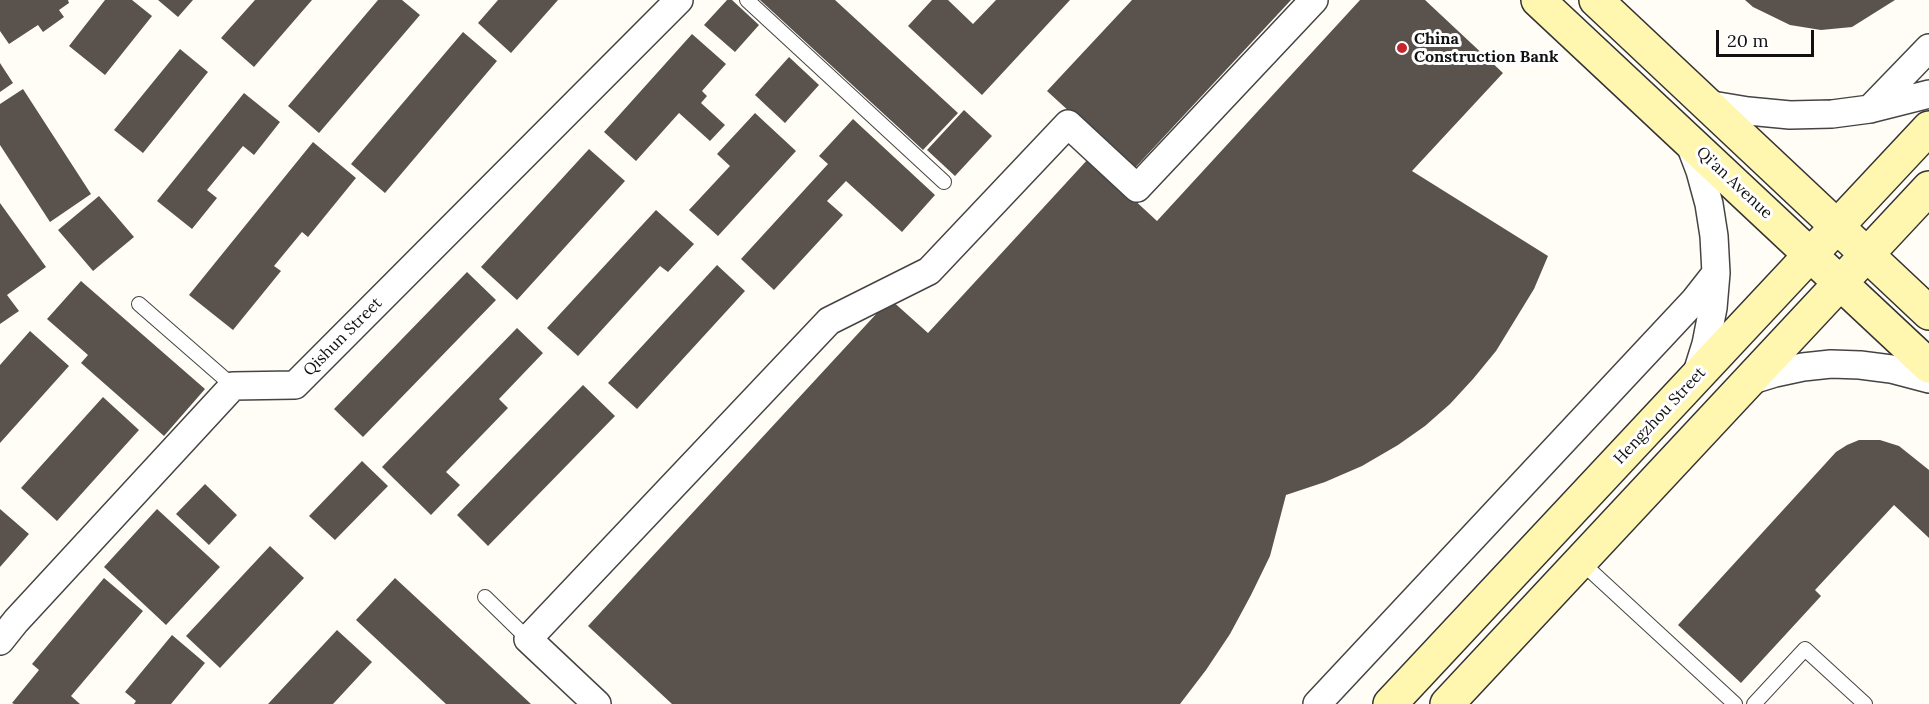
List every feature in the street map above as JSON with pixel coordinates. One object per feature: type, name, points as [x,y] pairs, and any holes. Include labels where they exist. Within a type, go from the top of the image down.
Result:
[{"type":"main road","name":"Qi'an Avenue","points":[[1539,0],[1929,366]]},
{"type":"main road","points":[[1596,0],[1929,313]]},
{"type":"main road","name":"Hengzhou Street","points":[[1390,704],[1929,128]]},
{"type":"main road","points":[[1447,704],[1929,188]]},
{"type":"street","name":"Qishun Street","points":[[233,386],[295,385],[679,0]]},
{"type":"street","points":[[597,704],[528,639],[829,321],[929,271],[1068,124],[1137,188],[1314,0]]},
{"type":"street","points":[[1870,109],[1929,48]]},
{"type":"street","points":[[1706,104],[1790,115],[1832,114],[1870,109],[1929,94]]},
{"type":"street","points":[[1688,140],[1701,171],[1709,204],[1716,273],[1713,308],[1706,344],[1695,378]]},
{"type":"street","points":[[1317,704],[1685,310],[1716,273]]},
{"type":"street","points":[[1749,381],[1803,367],[1831,364],[1860,364],[1929,379]]},
{"type":"street","points":[[0,641],[233,386]]},
{"type":"lane","points":[[747,0],[944,182]]},
{"type":"lane","points":[[139,304],[233,386]]},
{"type":"lane","points":[[1580,561],[1735,704]]},
{"type":"lane","points":[[485,597],[528,639]]},
{"type":"lane","points":[[1754,704],[1805,649],[1865,704]]},
{"type":"building","points":[[0,0],[68,0],[69,3],[59,10],[64,17],[43,32],[38,25],[9,44],[0,31]]},
{"type":"building","points":[[105,0],[132,0],[152,16],[105,75],[69,46]]},
{"type":"building","points":[[158,0],[193,0],[178,17]]},
{"type":"building","points":[[255,0],[312,0],[254,67],[221,38]]},
{"type":"building","points":[[378,0],[402,0],[420,15],[319,133],[288,106]]},
{"type":"building","points":[[498,0],[558,0],[511,53],[478,23]]},
{"type":"building","points":[[727,0],[732,0],[759,25],[735,52],[704,25]]},
{"type":"building","points":[[760,0],[835,0],[958,113],[923,150]]},
{"type":"building","points":[[932,0],[948,0],[973,24],[996,0],[1070,0],[982,95],[908,26]]},
{"type":"building","points":[[1132,0],[1291,0],[1133,170],[1047,91]]},
{"type":"building","points":[[1360,0],[1425,0],[1503,73],[1412,171],[1548,256],[1534,289],[1496,351],[1450,404],[1425,426],[1362,466],[1286,495],[1270,556],[1251,595],[1230,634],[1180,704],[672,704],[588,626],[890,299],[928,333],[1089,158],[1157,221]]},
{"type":"building","points":[[1745,0],[1895,0],[1852,27],[1821,30],[1790,25],[1753,7]]},
{"type":"building","points":[[463,32],[497,61],[385,193],[351,164]]},
{"type":"building","points":[[692,34],[726,64],[702,91],[707,96],[701,103],[725,125],[710,141],[679,113],[636,161],[604,132]]},
{"type":"building","points":[[180,49],[208,72],[143,153],[114,130]]},
{"type":"building","points":[[789,57],[819,85],[785,123],[755,95]]},
{"type":"building","points":[[0,63],[13,83],[0,92]]},
{"type":"building","points":[[23,89],[91,194],[50,222],[0,145],[0,104]]},
{"type":"building","points":[[244,93],[280,122],[254,155],[243,146],[207,190],[217,198],[192,229],[157,201]]},
{"type":"building","points":[[964,110],[992,136],[955,176],[927,150]]},
{"type":"building","points":[[755,113],[796,151],[718,236],[689,210],[730,166],[717,154]]},
{"type":"building","points":[[853,119],[935,195],[902,232],[846,181],[827,201],[843,215],[774,290],[741,259],[828,164],[819,156]]},
{"type":"building","points":[[313,142],[356,178],[308,237],[302,232],[274,266],[281,271],[233,330],[189,295]]},
{"type":"building","points":[[589,149],[625,181],[517,300],[481,267]]},
{"type":"building","points":[[99,196],[134,237],[93,271],[58,230]]},
{"type":"building","points":[[0,203],[46,267],[7,295],[19,311],[0,324]]},
{"type":"building","points":[[656,210],[694,244],[668,272],[660,266],[578,356],[547,328]]},
{"type":"building","points":[[717,265],[745,291],[637,409],[608,383]]},
{"type":"building","points":[[467,272],[496,300],[363,437],[334,409]]},
{"type":"building","points":[[81,281],[205,389],[164,436],[81,363],[88,355],[47,319]]},
{"type":"building","points":[[517,328],[543,353],[499,399],[508,408],[446,472],[460,485],[431,515],[382,467]]},
{"type":"building","points":[[30,331],[69,366],[0,443],[0,365]]},
{"type":"building","points":[[583,385],[615,416],[488,546],[457,515]]},
{"type":"building","points":[[103,397],[139,430],[57,521],[21,488]]},
{"type":"building","points":[[1859,440],[1880,440],[1899,446],[1929,470],[1929,538],[1894,505],[1815,590],[1821,596],[1741,683],[1678,625],[1836,452]]},
{"type":"building","points":[[362,461],[388,486],[335,540],[309,516]]},
{"type":"building","points":[[205,484],[237,515],[209,545],[176,514]]},
{"type":"building","points":[[0,509],[29,534],[0,567]]},
{"type":"building","points":[[157,509],[220,567],[166,625],[104,567]]},
{"type":"building","points":[[270,546],[304,578],[220,668],[186,636]]},
{"type":"building","points":[[104,578],[143,611],[71,696],[80,704],[12,703],[39,670],[32,664]]},
{"type":"building","points":[[395,578],[531,704],[446,704],[356,620]]},
{"type":"building","points":[[337,630],[372,662],[333,704],[268,704]]},
{"type":"building","points":[[172,635],[205,663],[171,704],[134,704],[136,701],[125,692]]},
{"type":"place","name":"China Construction Bank","points":[[1402,48]]}]
